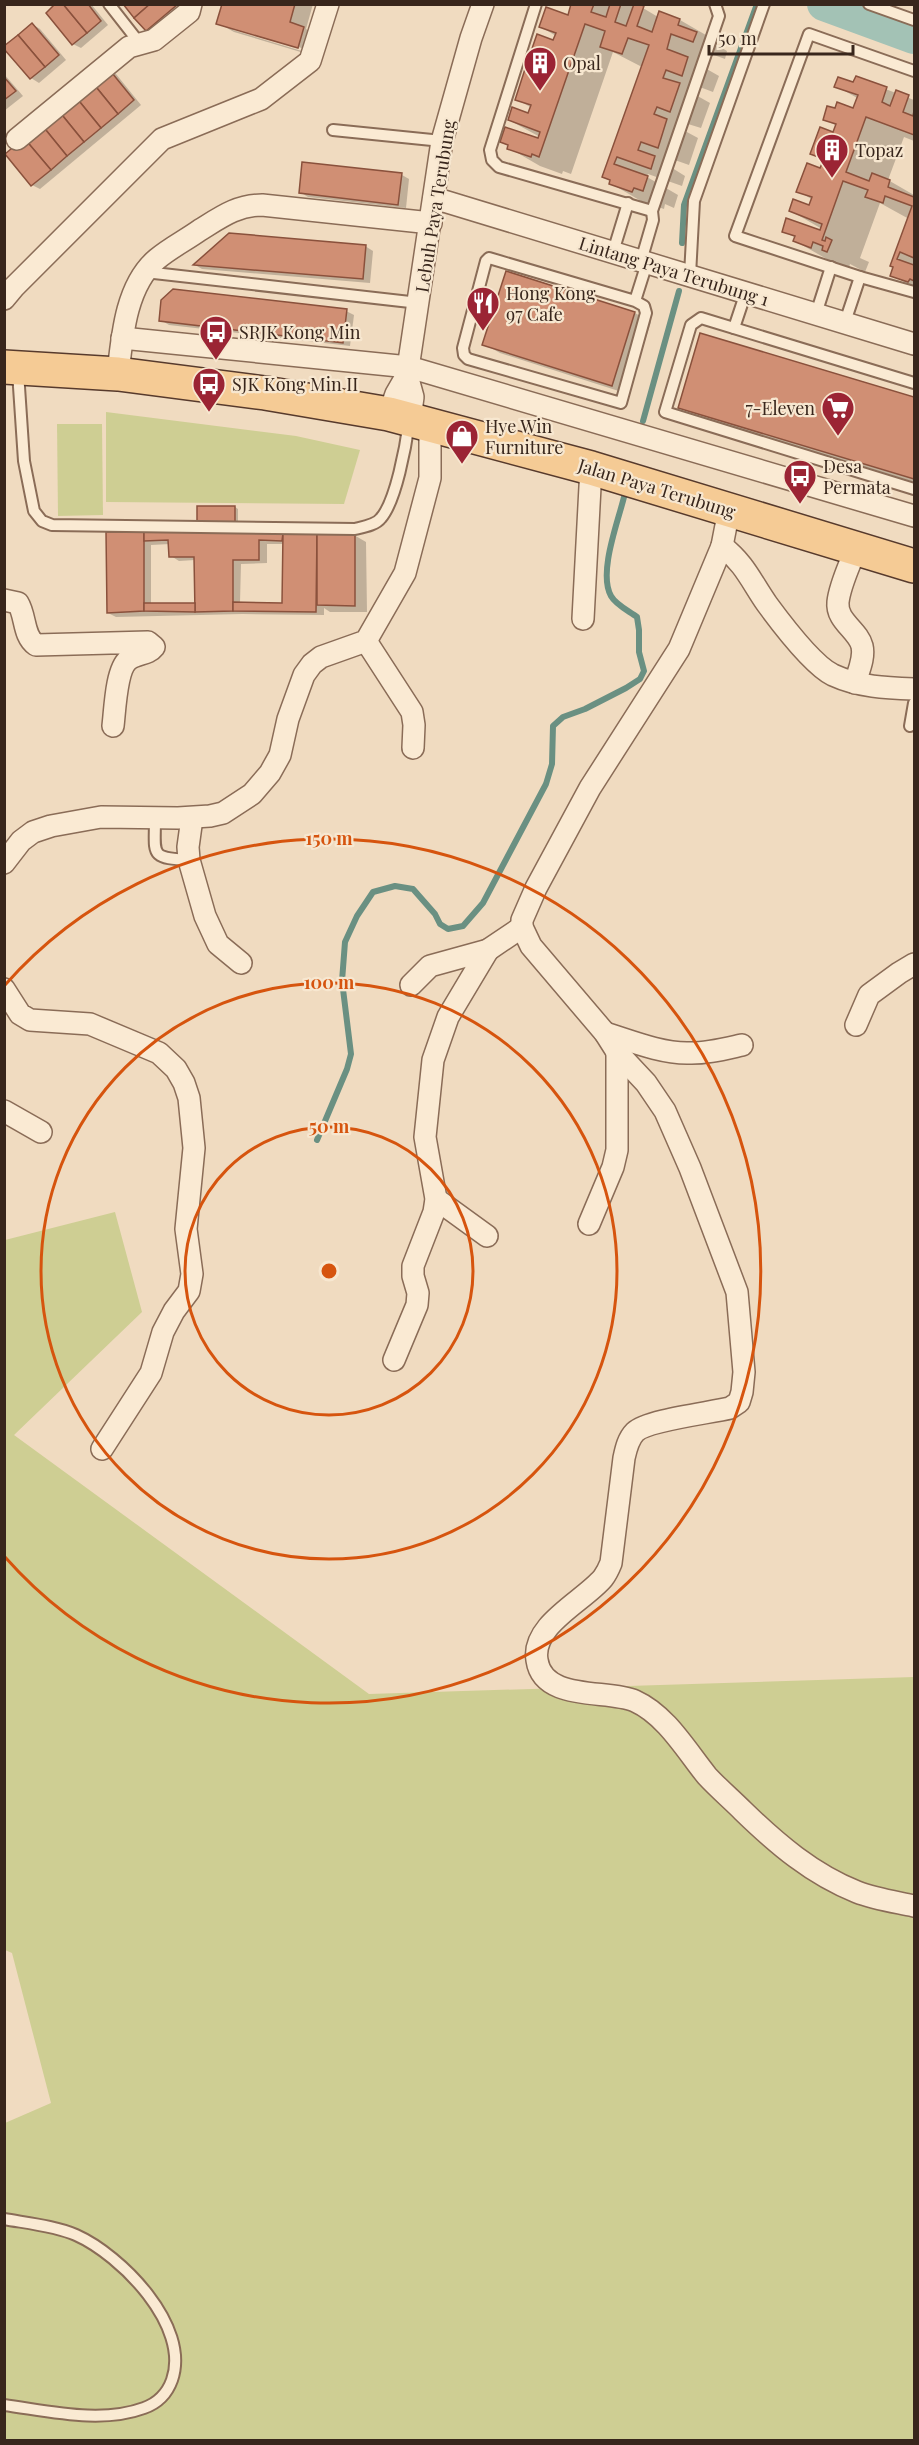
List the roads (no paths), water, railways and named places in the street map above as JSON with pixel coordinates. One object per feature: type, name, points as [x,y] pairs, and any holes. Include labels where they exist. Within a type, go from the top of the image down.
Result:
[{"type":"main road","name":"Jalan Paya Terubung","points":[[11,367],[118,374],[265,393],[410,419],[591,468],[915,566]]},
{"type":"street","points":[[17,139],[129,47],[154,40],[189,12],[192,4]]},
{"type":"street","points":[[4,299],[162,139],[261,99],[310,61],[328,4]]},
{"type":"street","name":"Lebuh Paya Terubung","points":[[410,419],[396,394],[408,371],[442,141],[483,4]]},
{"type":"street","name":"Lintang Paya Terubung 1","points":[[435,198],[915,344]]},
{"type":"street","points":[[118,374],[122,338],[135,288],[145,272],[157,259],[226,213],[250,205],[431,223]]},
{"type":"street","points":[[122,338],[408,371],[617,416],[915,516]]},
{"type":"street","points":[[4,863],[21,841],[33,832],[51,826],[101,817],[192,818],[224,813],[252,794],[270,773],[280,755],[304,675],[321,657],[366,641],[405,573],[430,478],[410,419]]},
{"type":"street","points":[[583,619],[591,468]]},
{"type":"street","points":[[729,510],[722,546],[679,649],[590,788],[536,888],[522,920],[522,927],[531,946],[605,1033],[617,1052],[646,1083],[665,1111],[690,1168],[737,1292],[744,1372],[742,1392],[739,1402],[730,1408],[649,1425],[636,1431],[629,1442],[624,1458],[611,1563],[604,1577],[594,1587],[550,1623],[536,1658],[538,1666],[546,1677],[558,1686],[578,1693],[615,1694],[634,1700],[652,1710],[709,1778],[777,1843],[810,1869],[858,1892],[915,1906]]},
{"type":"street","points":[[722,546],[738,558],[767,603],[814,660],[831,674],[878,688],[915,689]]},
{"type":"street","points":[[855,683],[863,655],[862,646],[858,637],[844,621],[838,603],[856,548]]},
{"type":"street","points":[[4,600],[18,603],[27,635],[36,645],[148,642],[154,646],[151,650],[126,661],[120,673],[113,726]]},
{"type":"street","points":[[366,641],[412,712],[413,748]]},
{"type":"street","points":[[192,818],[188,847],[189,860],[211,932],[218,944],[241,963]]},
{"type":"street","points":[[411,986],[430,966],[488,950],[522,927]]},
{"type":"street","points":[[394,1359],[417,1305],[418,1293],[413,1276],[413,1266],[434,1212],[436,1199],[425,1137],[433,1060],[448,1017],[488,950]]},
{"type":"street","points":[[856,1024],[869,995],[898,973],[915,964]]},
{"type":"street","points":[[4,989],[20,1014],[30,1020],[90,1024],[159,1053],[176,1069],[189,1098],[194,1148],[186,1229],[192,1274],[189,1291],[174,1311],[163,1332],[151,1373],[102,1449]]},
{"type":"street","points":[[605,1033],[662,1050],[685,1053],[706,1052],[742,1045]]},
{"type":"street","points":[[589,1224],[613,1167],[617,1150],[617,1052]]},
{"type":"street","points":[[4,1111],[41,1132]]},
{"type":"street","points":[[436,1199],[487,1236]]},
{"type":"lane","points":[[109,4],[141,45]]},
{"type":"lane","points":[[536,4],[490,150],[492,160],[499,167],[652,211]]},
{"type":"lane","points":[[635,301],[653,220],[652,211],[719,16],[715,4]]},
{"type":"lane","points":[[690,275],[694,201],[764,4]]},
{"type":"lane","points":[[869,4],[915,20]]},
{"type":"lane","points":[[915,71],[809,34],[735,236],[860,277],[915,292]]},
{"type":"lane","points":[[333,130],[442,141]]},
{"type":"lane","points":[[612,252],[628,203]]},
{"type":"lane","points":[[489,258],[635,301],[644,306],[646,313],[617,416],[468,359],[464,355],[463,348],[486,261],[489,258]]},
{"type":"lane","points":[[816,314],[831,267]]},
{"type":"lane","points":[[145,272],[419,303]]},
{"type":"lane","points":[[845,322],[860,277]]},
{"type":"lane","points":[[734,328],[746,292]]},
{"type":"lane","points":[[915,383],[701,318],[691,325],[665,412],[915,489]]},
{"type":"lane","points":[[11,367],[24,461],[34,511],[42,520],[52,525],[355,529],[367,526],[381,519],[389,502],[402,463],[410,419]]},
{"type":"lane","points":[[910,726],[915,703]]},
{"type":"lane","points":[[155,818],[155,848],[158,855],[164,858],[189,860]]},
{"type":"lane","points":[[4,2219],[75,2235],[121,2265],[161,2313],[175,2358],[174,2374],[169,2388],[161,2399],[146,2408],[85,2416],[4,2405]]},
{"type":"waterway","points":[[682,243],[684,205],[757,4]]},
{"type":"waterway","points":[[824,4],[914,37]]},
{"type":"waterway","points":[[643,421],[679,291]]},
{"type":"waterway","points":[[317,1140],[351,1054],[342,981],[345,942],[357,916],[373,892],[395,886],[413,889],[435,914],[440,924],[448,929],[463,926],[483,903],[546,784],[552,764],[553,726],[563,717],[585,709],[626,688],[640,679],[644,671],[639,652],[637,617],[616,602],[608,586],[610,547],[624,497]]},
{"type":"place","name":"Opal","points":[[540,92]]},
{"type":"place","name":"Topaz","points":[[832,179]]},
{"type":"place","name":"Hong Kong 97 Cafe","points":[[483,332]]},
{"type":"place","name":"SRJK Kong Min","points":[[216,361]]},
{"type":"place","name":"SJK Kong Min II","points":[[209,413]]},
{"type":"place","name":"7-Eleven","points":[[838,437]]},
{"type":"place","name":"Hye Win Furniture","points":[[462,465]]},
{"type":"place","name":"Desa Permata","points":[[800,505]]}]
